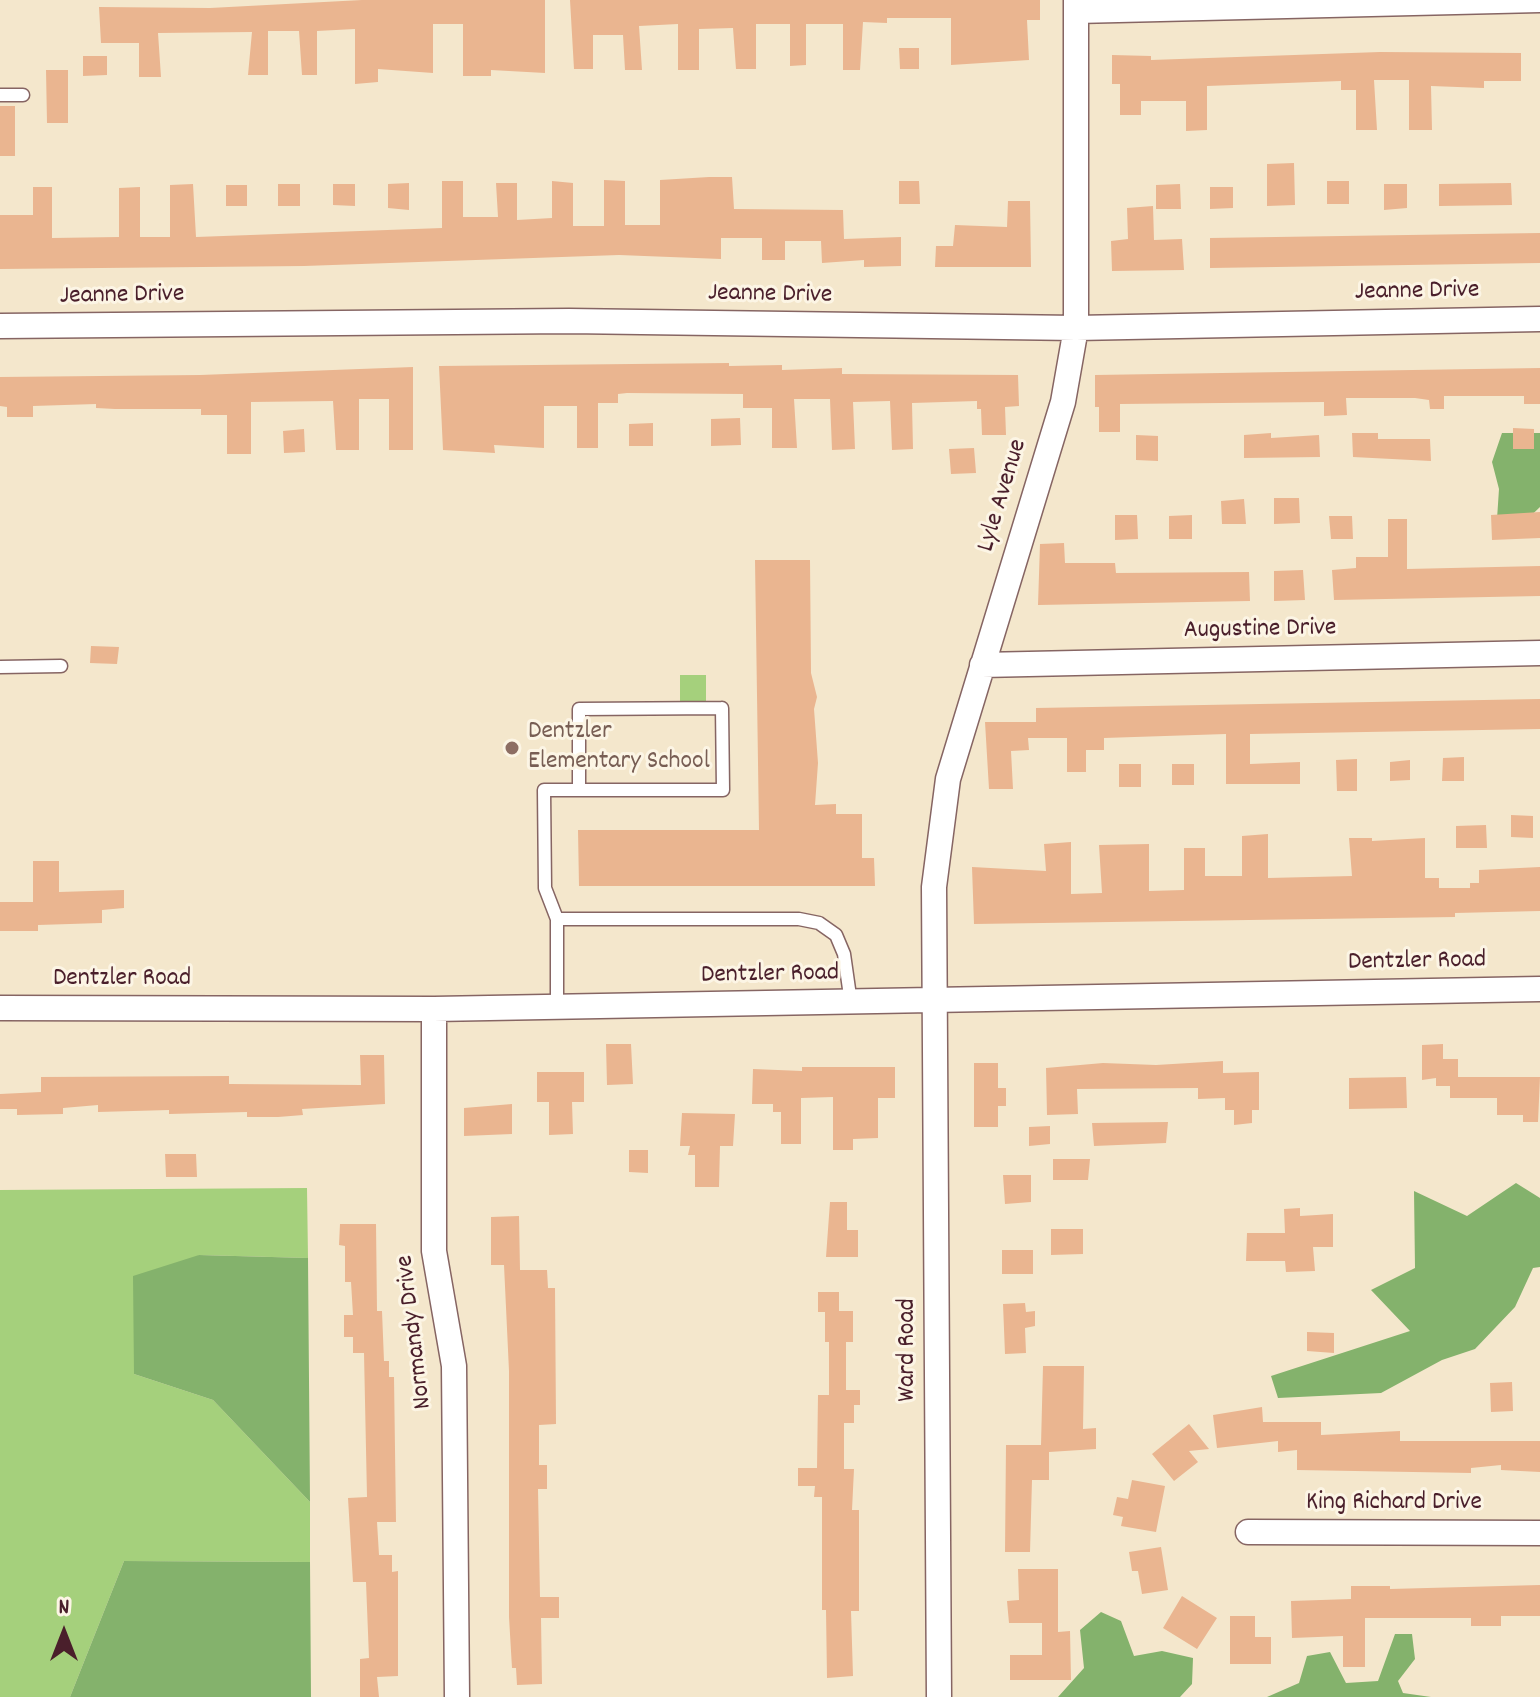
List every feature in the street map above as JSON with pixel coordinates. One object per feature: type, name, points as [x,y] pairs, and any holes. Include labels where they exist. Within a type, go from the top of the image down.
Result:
[{"type":"street","points":[[1076,6],[1540,0]]},
{"type":"street","name":"Lyle Avenue","points":[[934,1002],[934,887],[948,779],[1063,402],[1076,328],[1076,6]]},
{"type":"street","name":"Jeanne Drive","points":[[0,326],[569,321],[1076,328],[1540,319]]},
{"type":"street","name":"Augustine Drive","points":[[982,665],[1540,653]]},
{"type":"street","name":"Dentzler Road","points":[[0,1008],[434,1009],[1540,989]]},
{"type":"street","name":"Ward Road","points":[[934,1002],[939,1697]]},
{"type":"street","name":"Normandy Drive","points":[[434,1009],[434,1251],[454,1366],[457,1697]]},
{"type":"street","name":"King Richard Drive","points":[[1248,1532],[1540,1533]]},
{"type":"lane","points":[[0,95],[23,95]]},
{"type":"lane","points":[[0,667],[61,666]]},
{"type":"lane","points":[[557,1007],[557,919],[545,888],[544,790],[579,790],[723,790],[722,708],[579,709],[579,790]]},
{"type":"lane","points":[[557,919],[799,919],[819,923],[836,935],[844,954],[851,1003]]},
{"type":"green space","points":[[1502,433],[1540,433],[1540,507],[1517,529],[1497,519],[1499,489],[1492,462]]},
{"type":"green space","points":[[680,675],[706,675],[706,701],[680,701]]},
{"type":"green space","points":[[1516,1183],[1540,1198],[1540,1267],[1533,1268],[1515,1307],[1475,1349],[1442,1360],[1381,1393],[1278,1398],[1271,1376],[1410,1331],[1371,1290],[1415,1268],[1414,1191],[1467,1216]]},
{"type":"green space","points":[[307,1188],[308,1258],[199,1255],[134,1374],[213,1400],[310,1502],[310,1562],[124,1561],[70,1697],[0,1697],[0,1190]]},
{"type":"green space","points":[[199,1255],[308,1258],[310,1502],[213,1400],[134,1374],[133,1276]]},
{"type":"green space","points":[[124,1561],[310,1562],[311,1697],[70,1697]]},
{"type":"green space","points":[[1101,1612],[1121,1621],[1134,1656],[1162,1651],[1193,1658],[1192,1684],[1180,1697],[1058,1697],[1084,1668],[1080,1630]]},
{"type":"green space","points":[[1395,1634],[1412,1634],[1415,1659],[1398,1681],[1403,1693],[1431,1697],[1267,1697],[1299,1683],[1307,1656],[1330,1652],[1346,1683],[1378,1681]]},
{"type":"building","points":[[362,0],[545,0],[545,73],[491,70],[491,76],[463,76],[463,24],[433,24],[433,73],[378,69],[378,82],[355,84],[355,29],[317,31],[317,75],[302,75],[299,31],[268,31],[268,75],[248,75],[252,32],[158,33],[161,77],[139,77],[139,43],[101,43],[99,7],[210,8]]},
{"type":"building","points":[[570,0],[1040,0],[1040,20],[1027,20],[1029,60],[951,65],[951,18],[887,18],[887,23],[863,22],[860,70],[843,70],[843,24],[806,24],[806,65],[790,66],[790,24],[756,24],[756,69],[736,69],[733,28],[699,29],[699,70],[678,70],[678,24],[639,26],[642,70],[625,70],[623,35],[593,35],[593,69],[574,69]]},
{"type":"building","points":[[899,48],[919,48],[919,69],[900,69]]},
{"type":"building","points":[[1380,52],[1521,53],[1521,81],[1484,81],[1484,88],[1431,86],[1432,130],[1409,130],[1409,80],[1374,80],[1377,130],[1356,130],[1356,90],[1341,90],[1341,81],[1207,86],[1207,130],[1186,131],[1186,101],[1141,101],[1141,115],[1120,115],[1120,84],[1112,84],[1112,55],[1151,56],[1151,60]]},
{"type":"building","points":[[83,56],[107,56],[107,75],[83,76]]},
{"type":"building","points":[[46,70],[68,70],[68,123],[47,123]]},
{"type":"building","points":[[0,106],[15,106],[15,156],[0,156]]},
{"type":"building","points":[[1294,163],[1295,205],[1267,206],[1267,164]]},
{"type":"building","points":[[732,177],[734,209],[843,210],[844,239],[901,237],[901,266],[864,267],[864,260],[822,263],[821,241],[785,241],[785,260],[762,260],[762,238],[721,238],[721,259],[619,255],[304,266],[0,269],[0,215],[33,215],[33,187],[52,187],[52,238],[119,237],[119,188],[140,187],[140,237],[170,237],[170,185],[193,184],[196,237],[442,228],[442,181],[463,181],[463,217],[498,217],[496,183],[517,183],[517,220],[552,218],[552,181],[573,183],[573,226],[604,226],[604,180],[625,181],[625,225],[660,225],[660,180]]},
{"type":"building","points":[[899,181],[919,181],[920,204],[899,204]]},
{"type":"building","points":[[1327,181],[1349,181],[1349,204],[1327,204]]},
{"type":"building","points":[[409,183],[409,210],[388,208],[388,184]]},
{"type":"building","points":[[1511,183],[1512,205],[1439,206],[1439,184]]},
{"type":"building","points":[[278,184],[300,184],[300,206],[278,206]]},
{"type":"building","points":[[333,184],[355,184],[355,206],[333,205]]},
{"type":"building","points":[[1180,184],[1181,209],[1156,209],[1156,185]]},
{"type":"building","points":[[1384,184],[1407,184],[1407,208],[1384,210]]},
{"type":"building","points":[[226,185],[247,185],[247,206],[226,206]]},
{"type":"building","points":[[1210,187],[1233,187],[1233,208],[1210,209]]},
{"type":"building","points":[[1008,201],[1030,201],[1031,267],[935,267],[936,246],[953,246],[955,225],[1007,227]]},
{"type":"building","points":[[1153,206],[1154,240],[1182,239],[1184,270],[1112,271],[1111,241],[1128,239],[1127,208]]},
{"type":"building","points":[[1540,233],[1540,263],[1210,268],[1210,238]]},
{"type":"building","points":[[729,363],[729,366],[782,365],[782,370],[842,368],[842,374],[1018,375],[1019,406],[1005,407],[1006,435],[982,435],[981,409],[977,409],[977,401],[912,403],[913,449],[892,450],[890,401],[853,402],[855,449],[832,450],[830,399],[794,399],[797,448],[772,448],[772,408],[743,408],[743,394],[627,393],[618,394],[618,403],[598,403],[598,448],[577,448],[577,406],[544,406],[544,448],[494,445],[495,453],[443,450],[439,366]]},
{"type":"building","points":[[413,367],[413,450],[389,450],[389,399],[359,399],[359,450],[336,450],[333,401],[251,402],[251,454],[227,454],[227,415],[201,415],[201,409],[115,409],[96,408],[96,404],[33,406],[33,417],[7,417],[7,407],[0,406],[0,377],[200,375]]},
{"type":"building","points":[[1540,368],[1540,404],[1524,404],[1524,396],[1444,396],[1444,409],[1430,409],[1429,400],[1415,398],[1346,398],[1347,415],[1324,416],[1324,402],[1120,404],[1120,432],[1099,432],[1099,407],[1095,407],[1095,375]]},
{"type":"building","points":[[740,418],[741,445],[711,446],[711,419]]},
{"type":"building","points":[[653,423],[653,446],[629,446],[629,424]]},
{"type":"building","points":[[1513,428],[1534,429],[1534,449],[1513,449]]},
{"type":"building","points":[[304,429],[305,452],[284,453],[283,431]]},
{"type":"building","points":[[1271,433],[1271,438],[1319,435],[1320,457],[1244,458],[1244,435]]},
{"type":"building","points":[[1352,433],[1378,433],[1378,439],[1430,439],[1431,461],[1353,457]]},
{"type":"building","points":[[1136,435],[1158,436],[1158,461],[1136,460]]},
{"type":"building","points":[[974,448],[976,473],[951,474],[949,449]]},
{"type":"building","points":[[1274,498],[1299,498],[1300,523],[1274,524]]},
{"type":"building","points":[[1244,499],[1246,524],[1222,524],[1221,501]]},
{"type":"building","points":[[1540,512],[1540,538],[1492,540],[1491,515]]},
{"type":"building","points":[[1115,515],[1137,515],[1138,539],[1115,540]]},
{"type":"building","points":[[1192,515],[1192,539],[1169,539],[1169,516]]},
{"type":"building","points":[[1329,516],[1352,516],[1353,539],[1331,539]]},
{"type":"building","points":[[1388,519],[1407,519],[1407,569],[1540,566],[1540,596],[1334,600],[1332,570],[1356,568],[1356,557],[1388,557]]},
{"type":"building","points":[[1064,543],[1065,563],[1115,563],[1116,573],[1249,572],[1250,601],[1038,605],[1040,544]]},
{"type":"building","name":"Dentzler Elementary School","points":[[755,560],[810,560],[811,673],[817,697],[814,709],[818,763],[815,805],[836,804],[836,814],[862,814],[862,858],[874,858],[875,886],[579,886],[578,830],[759,830]]},
{"type":"building","points":[[1303,570],[1305,600],[1274,601],[1274,571]]},
{"type":"building","points":[[91,646],[119,647],[117,664],[90,663]]},
{"type":"building","points":[[1540,699],[1540,729],[1250,734],[1250,764],[1300,762],[1300,784],[1226,784],[1226,734],[1104,738],[1104,750],[1086,750],[1086,772],[1067,772],[1067,738],[1028,738],[1029,750],[1011,751],[1013,789],[989,789],[985,722],[1036,722],[1036,708]]},
{"type":"building","points":[[1464,757],[1464,781],[1442,781],[1443,758]]},
{"type":"building","points":[[1357,759],[1357,791],[1337,791],[1336,760]]},
{"type":"building","points":[[1410,760],[1410,780],[1390,781],[1390,762]]},
{"type":"building","points":[[1119,764],[1141,764],[1141,787],[1119,787]]},
{"type":"building","points":[[1172,764],[1194,764],[1194,785],[1172,785]]},
{"type":"building","points":[[1511,815],[1533,816],[1533,838],[1511,837]]},
{"type":"building","points":[[1486,825],[1487,848],[1456,848],[1456,826]]},
{"type":"building","points":[[1268,834],[1268,878],[1352,876],[1349,838],[1372,838],[1372,841],[1425,838],[1425,878],[1439,878],[1439,888],[1470,888],[1470,883],[1479,883],[1479,870],[1540,867],[1540,911],[1455,913],[1455,917],[974,924],[972,867],[1046,871],[1044,844],[1071,842],[1071,894],[1102,893],[1099,845],[1149,844],[1149,891],[1184,890],[1184,848],[1205,848],[1205,876],[1242,876],[1242,836]]},
{"type":"building","points":[[33,861],[59,861],[59,892],[124,890],[124,908],[102,910],[102,923],[38,925],[38,931],[0,931],[0,902],[33,902]]},
{"type":"building","points":[[606,1044],[631,1044],[633,1084],[607,1085]]},
{"type":"building","points":[[1443,1044],[1443,1059],[1458,1059],[1458,1077],[1540,1077],[1538,1122],[1523,1122],[1523,1115],[1497,1115],[1497,1098],[1450,1098],[1450,1086],[1436,1086],[1436,1078],[1422,1080],[1422,1045]]},
{"type":"building","points":[[360,1055],[384,1055],[385,1104],[302,1109],[303,1115],[278,1117],[247,1117],[247,1112],[98,1112],[98,1105],[63,1108],[63,1114],[17,1115],[17,1109],[0,1109],[0,1094],[41,1092],[41,1077],[229,1076],[229,1084],[361,1085]]},
{"type":"building","points":[[1223,1061],[1223,1073],[1259,1072],[1259,1110],[1252,1110],[1252,1123],[1234,1125],[1234,1110],[1225,1110],[1225,1098],[1198,1099],[1198,1088],[1077,1089],[1078,1114],[1047,1115],[1046,1068],[1103,1063],[1156,1065]]},
{"type":"building","points":[[974,1063],[998,1063],[998,1088],[1006,1088],[1006,1106],[998,1106],[998,1127],[974,1127]]},
{"type":"building","points":[[802,1067],[895,1067],[895,1098],[878,1098],[878,1138],[853,1139],[853,1150],[833,1150],[833,1097],[801,1098],[801,1144],[781,1144],[781,1112],[773,1112],[773,1104],[752,1104],[753,1069],[802,1071]]},
{"type":"building","points":[[537,1072],[584,1072],[584,1102],[572,1102],[573,1134],[549,1135],[549,1102],[537,1102]]},
{"type":"building","points":[[1406,1077],[1407,1108],[1349,1109],[1349,1078]]},
{"type":"building","points":[[512,1104],[512,1134],[464,1136],[464,1108]]},
{"type":"building","points":[[682,1113],[735,1114],[733,1146],[720,1146],[719,1187],[695,1187],[695,1155],[688,1155],[690,1146],[680,1146]]},
{"type":"building","points":[[1168,1122],[1166,1143],[1094,1146],[1092,1123]]},
{"type":"building","points":[[1050,1126],[1050,1144],[1029,1146],[1029,1127]]},
{"type":"building","points":[[629,1150],[648,1150],[648,1173],[629,1172]]},
{"type":"building","points":[[165,1154],[196,1154],[197,1177],[166,1177]]},
{"type":"building","points":[[1053,1159],[1090,1159],[1088,1180],[1053,1180]]},
{"type":"building","points":[[1003,1175],[1031,1175],[1031,1202],[1005,1204]]},
{"type":"building","points":[[830,1202],[847,1202],[847,1230],[858,1230],[858,1257],[826,1257]]},
{"type":"building","points":[[1300,1208],[1300,1216],[1333,1214],[1333,1247],[1313,1247],[1315,1271],[1286,1272],[1285,1261],[1246,1261],[1247,1233],[1285,1233],[1284,1209]]},
{"type":"building","points":[[519,1216],[520,1270],[547,1270],[548,1288],[555,1288],[556,1424],[539,1425],[539,1465],[547,1465],[547,1489],[538,1489],[540,1597],[559,1597],[559,1618],[541,1618],[542,1684],[517,1685],[516,1668],[512,1668],[509,1617],[509,1371],[504,1265],[491,1265],[491,1217]]},
{"type":"building","points":[[340,1224],[376,1224],[377,1311],[382,1311],[384,1361],[389,1361],[389,1377],[394,1377],[396,1522],[377,1522],[379,1555],[392,1555],[392,1572],[398,1571],[398,1676],[377,1677],[379,1697],[360,1697],[360,1659],[369,1658],[366,1582],[353,1582],[348,1498],[367,1497],[364,1353],[353,1353],[353,1337],[344,1337],[344,1315],[353,1315],[351,1282],[345,1282],[345,1246],[339,1245]]},
{"type":"building","points":[[1051,1229],[1083,1229],[1083,1254],[1051,1255]]},
{"type":"building","points":[[1002,1250],[1033,1250],[1033,1274],[1002,1274]]},
{"type":"building","points":[[818,1292],[839,1292],[839,1311],[853,1311],[853,1342],[846,1342],[846,1390],[860,1390],[860,1405],[854,1405],[854,1423],[844,1423],[844,1469],[854,1469],[852,1510],[859,1510],[859,1611],[851,1611],[853,1676],[827,1678],[826,1610],[822,1610],[822,1497],[814,1497],[815,1486],[798,1486],[798,1468],[817,1468],[818,1395],[829,1395],[829,1342],[825,1342],[825,1312],[818,1312]]},
{"type":"building","points":[[1025,1303],[1026,1312],[1035,1311],[1035,1326],[1025,1328],[1026,1353],[1005,1354],[1003,1304]]},
{"type":"building","points":[[1307,1332],[1334,1333],[1334,1353],[1307,1351]]},
{"type":"building","points":[[1043,1366],[1084,1366],[1083,1429],[1096,1428],[1096,1449],[1049,1452],[1049,1480],[1032,1480],[1030,1552],[1005,1552],[1006,1445],[1041,1445]]},
{"type":"building","points":[[1512,1382],[1513,1411],[1491,1412],[1490,1383]]},
{"type":"building","points":[[1262,1407],[1263,1422],[1321,1422],[1321,1435],[1400,1431],[1400,1441],[1540,1441],[1540,1472],[1501,1470],[1501,1465],[1471,1468],[1471,1473],[1297,1470],[1297,1450],[1278,1452],[1278,1441],[1217,1448],[1213,1415]]},
{"type":"building","points":[[1189,1424],[1209,1449],[1189,1451],[1198,1462],[1174,1481],[1152,1454]]},
{"type":"building","points":[[1132,1480],[1165,1486],[1156,1532],[1121,1526],[1123,1517],[1113,1515],[1117,1497],[1128,1499]]},
{"type":"building","points":[[1161,1547],[1168,1590],[1142,1594],[1138,1571],[1132,1571],[1129,1552]]},
{"type":"building","points":[[1018,1569],[1058,1569],[1058,1632],[1070,1631],[1071,1680],[1010,1680],[1010,1655],[1042,1655],[1042,1623],[1009,1623],[1007,1601],[1019,1600]]},
{"type":"building","points":[[1540,1585],[1540,1616],[1501,1616],[1501,1626],[1471,1626],[1471,1618],[1365,1618],[1365,1667],[1343,1667],[1343,1636],[1292,1638],[1291,1601],[1351,1599],[1351,1586],[1390,1586],[1390,1589]]},
{"type":"building","points":[[1182,1596],[1217,1618],[1197,1649],[1163,1628]]},
{"type":"building","points":[[1230,1616],[1255,1616],[1255,1637],[1271,1637],[1271,1664],[1230,1664]]},
{"type":"place","name":"Dentzler Elementary School","points":[[512,748]]}]
